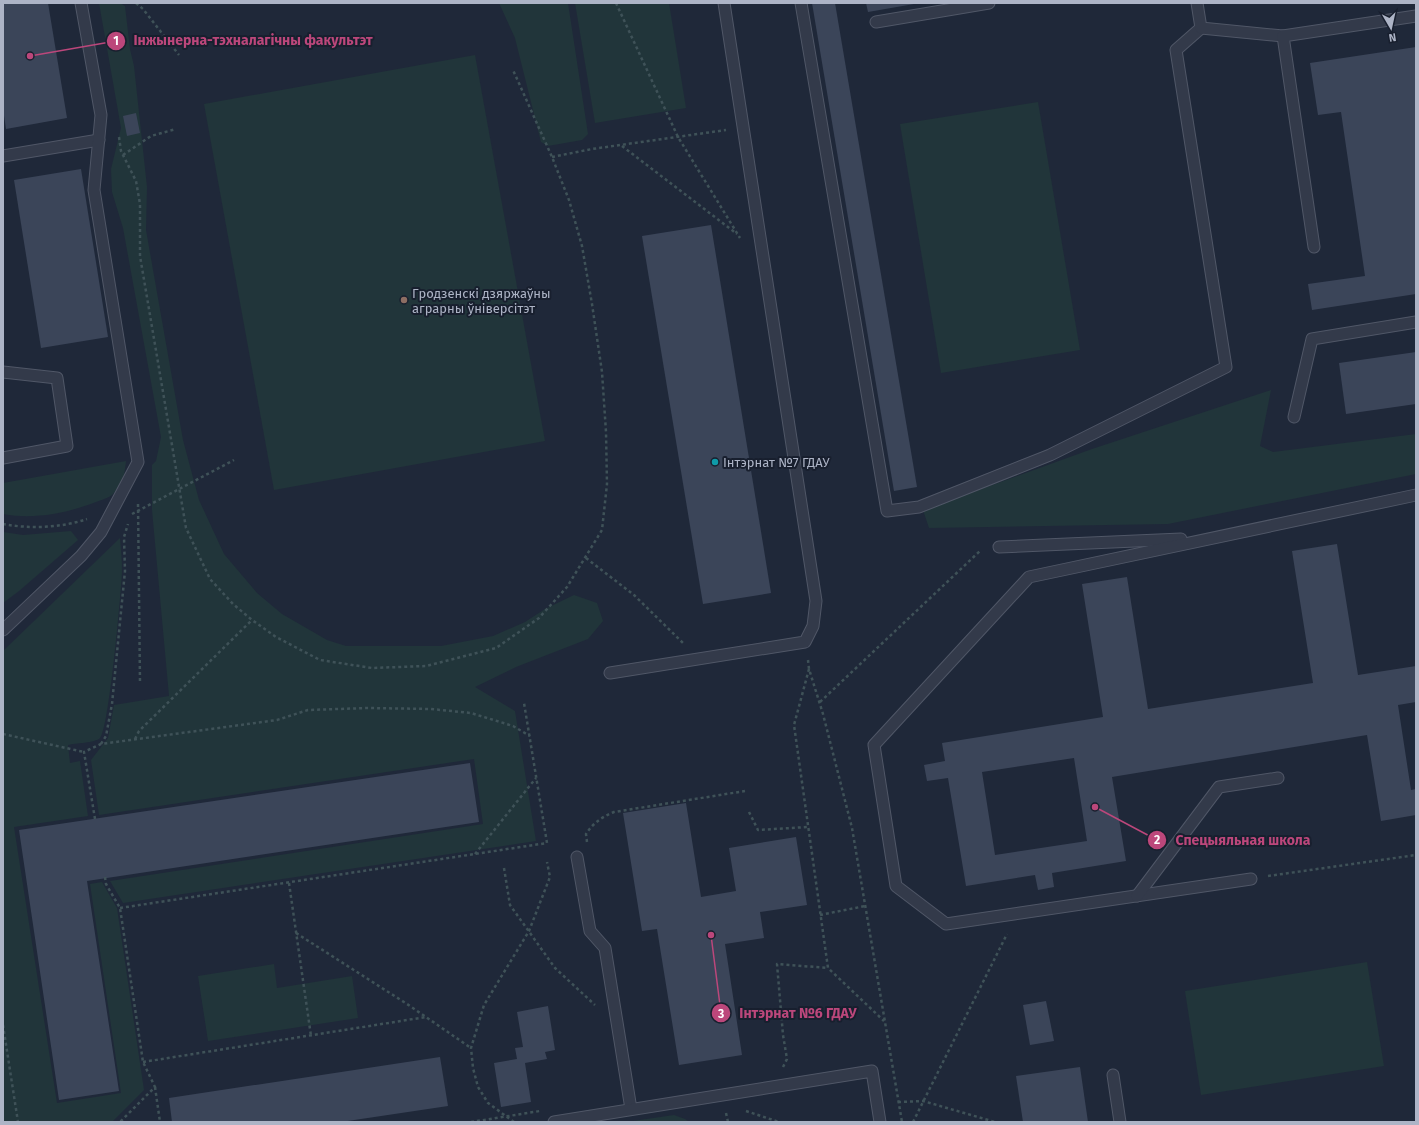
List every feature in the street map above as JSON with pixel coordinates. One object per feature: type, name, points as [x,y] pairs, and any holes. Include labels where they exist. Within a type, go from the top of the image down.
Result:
[{"type":"lane","points":[[3,630],[81,556],[101,532],[138,462],[94,190],[101,115],[81,3]]},
{"type":"lane","points":[[610,673],[805,642],[813,626],[816,601],[724,3]]},
{"type":"lane","points":[[801,3],[888,511],[919,507],[1050,455],[1226,367],[1176,50],[1201,28],[1283,36],[1416,16]]},
{"type":"lane","points":[[876,22],[989,3]]},
{"type":"lane","points":[[1197,3],[1201,28]]},
{"type":"lane","points":[[1283,36],[1314,246]]},
{"type":"lane","points":[[3,156],[99,140]]},
{"type":"lane","points":[[1294,416],[1312,339],[1416,322]]},
{"type":"lane","points":[[3,372],[57,378],[67,446],[3,458]]},
{"type":"lane","points":[[1251,879],[946,924],[896,886],[874,745],[1029,577],[1416,496]]},
{"type":"lane","points":[[999,547],[1214,538]]},
{"type":"lane","points":[[1137,896],[1220,787],[1278,778]]},
{"type":"lane","points":[[577,857],[590,931],[605,948],[631,1110]]},
{"type":"lane","points":[[554,1122],[872,1071],[880,1122]]},
{"type":"lane","points":[[1113,1074],[1120,1122]]},
{"type":"path","points":[[136,3],[143,9],[179,55]]},
{"type":"path","points":[[616,3],[678,137],[742,240]]},
{"type":"path","points":[[119,133],[123,155],[136,181],[140,204],[140,256],[178,489],[186,528],[210,579],[252,620],[276,637],[320,660],[372,668],[426,666],[496,648],[539,618],[567,587],[602,530],[607,484],[606,432],[602,372],[582,246],[569,200],[552,157],[513,70]]},
{"type":"path","points":[[123,155],[151,136],[176,129]]},
{"type":"path","points":[[552,157],[727,130]]},
{"type":"path","points":[[622,145],[738,235]]},
{"type":"path","points":[[131,515],[234,460]]},
{"type":"path","points":[[138,497],[140,683]]},
{"type":"path","points":[[3,524],[15,526],[50,526],[78,522],[112,511]]},
{"type":"path","points":[[101,744],[106,736],[112,704],[125,571],[124,536]]},
{"type":"path","points":[[820,702],[981,550],[999,547]]},
{"type":"path","points":[[586,558],[634,595],[699,658]]},
{"type":"path","points":[[134,739],[139,731],[252,620]]},
{"type":"path","points":[[805,642],[809,669],[820,702],[852,828],[902,1122]]},
{"type":"path","points":[[809,669],[794,725],[828,968]]},
{"type":"path","points":[[120,908],[547,843],[524,703]]},
{"type":"path","points":[[3,734],[84,752],[101,744],[277,720],[308,710],[368,708],[431,709],[471,713],[513,726],[530,737]]},
{"type":"path","points":[[84,752],[95,819]]},
{"type":"path","points":[[475,854],[537,778]]},
{"type":"path","points":[[588,848],[586,834],[592,826],[602,818],[614,812],[745,791]]},
{"type":"path","points":[[749,812],[758,830],[808,827]]},
{"type":"path","points":[[1251,879],[1416,855]]},
{"type":"path","points":[[514,1122],[488,1103],[478,1087],[471,1048],[484,1005],[529,931],[550,877],[547,862]]},
{"type":"path","points":[[504,868],[510,905],[555,968],[617,1026]]},
{"type":"path","points":[[105,877],[106,884],[120,908],[143,1062],[155,1087],[160,1122]]},
{"type":"path","points":[[289,883],[311,1036]]},
{"type":"path","points":[[820,915],[865,906]]},
{"type":"path","points":[[913,1122],[1017,914]]},
{"type":"path","points":[[296,934],[426,1017],[471,1048]]},
{"type":"path","points":[[781,1072],[787,1060],[783,1035],[777,964],[828,968],[885,1021]]},
{"type":"path","points":[[143,1062],[426,1017]]},
{"type":"path","points":[[3,1025],[18,1122]]},
{"type":"path","points":[[120,1122],[155,1087]]},
{"type":"path","points":[[898,1102],[923,1102],[995,1122]]},
{"type":"path","points":[[745,1110],[779,1122]]},
{"type":"green space","points":[[99,3],[120,3],[125,6],[130,49],[134,66],[147,187],[146,230],[183,440],[199,500],[224,554],[257,593],[282,614],[327,640],[346,646],[441,646],[493,636],[525,622],[545,609],[574,595],[597,603],[603,621],[588,639],[516,667],[475,687],[515,711],[536,841],[123,903],[110,881],[483,824],[474,759],[99,815],[91,760],[108,738],[114,705],[169,696],[152,510],[152,465],[156,461],[161,437],[123,228],[112,192],[111,169],[121,128]]},
{"type":"green space","points":[[499,3],[568,3],[588,134],[582,140],[548,146],[541,142],[515,38]]},
{"type":"green space","points":[[575,3],[669,3],[686,108],[595,123]]},
{"type":"green space","points":[[475,55],[545,441],[274,490],[204,104]]},
{"type":"green space","points":[[1038,102],[1080,350],[941,373],[900,124]]},
{"type":"green space","points":[[1271,390],[1260,446],[1273,452],[1416,434],[1416,474],[1168,524],[929,528],[923,510],[1092,449]]},
{"type":"green space","points":[[126,461],[121,483],[113,494],[107,498],[74,509],[39,516],[15,516],[3,514],[3,483]]},
{"type":"green space","points":[[71,531],[78,540],[3,603],[3,532],[23,535]]},
{"type":"green space","points":[[120,538],[122,572],[119,606],[111,687],[103,729],[100,738],[97,740],[68,745],[70,763],[80,761],[88,816],[14,827],[57,1103],[121,1093],[90,884],[102,882],[117,908],[144,1090],[112,1122],[3,1122],[3,651]]},
{"type":"green space","points":[[1367,962],[1384,1066],[1201,1095],[1185,991]]},
{"type":"green space","points":[[274,964],[277,988],[352,976],[358,1018],[208,1041],[198,976]]},
{"type":"green space","points":[[674,1115],[689,1122],[626,1122]]},
{"type":"building","points":[[3,3],[48,3],[67,118],[6,129],[3,109]]},
{"type":"building","points":[[812,3],[835,3],[917,487],[894,491]]},
{"type":"building","points":[[866,3],[914,3],[914,4],[868,12]]},
{"type":"building","points":[[1416,47],[1416,294],[1312,310],[1308,284],[1365,276],[1341,112],[1318,115],[1310,63]]},
{"type":"building","points":[[136,113],[140,133],[127,136],[123,116]]},
{"type":"building","points":[[81,169],[108,337],[41,348],[14,180]]},
{"type":"building","name":"Інтэрнат №7 ГДАУ","points":[[711,225],[771,593],[703,604],[642,236]]},
{"type":"building","points":[[1416,352],[1416,404],[1346,414],[1339,363]]},
{"type":"building","points":[[1337,544],[1358,675],[1416,666],[1416,702],[1398,705],[1411,790],[1416,789],[1416,815],[1381,821],[1367,735],[1112,777],[1126,861],[1052,873],[1054,887],[1038,890],[1035,875],[966,886],[948,778],[927,781],[924,765],[945,761],[942,743],[1103,717],[1082,584],[1127,577],[1148,709],[1313,683],[1292,551]],"holes":[[[1074,758],[1087,841],[995,855],[982,772]]]},
{"type":"building","points":[[470,763],[479,822],[87,881],[119,1091],[59,1100],[19,830]]},
{"type":"building","points":[[686,803],[701,897],[736,891],[729,848],[796,837],[807,905],[760,912],[764,938],[725,944],[742,1055],[679,1065],[657,929],[642,931],[623,813]]},
{"type":"building","points":[[1046,1001],[1054,1041],[1030,1045],[1023,1005]]},
{"type":"building","points":[[548,1006],[555,1050],[545,1052],[547,1059],[525,1063],[531,1102],[501,1107],[494,1063],[517,1059],[515,1048],[523,1047],[517,1012]]},
{"type":"building","points":[[440,1057],[448,1106],[341,1122],[172,1122],[169,1098]]},
{"type":"building","points":[[1080,1067],[1088,1122],[1023,1122],[1016,1076]]},
{"type":"place","name":"Інжынерна-тэхналагічны факультэт","points":[[30,56]]},
{"type":"place","name":"Гродзенскі дзяржаўны аграрны ўніверсітэт","points":[[404,300]]},
{"type":"place","name":"Інтэрнат №7 ГДАУ","points":[[715,462]]},
{"type":"place","name":"Спецыяльная школа","points":[[1095,807]]},
{"type":"place","name":"Інтэрнат №6 ГДАУ","points":[[711,935]]}]
